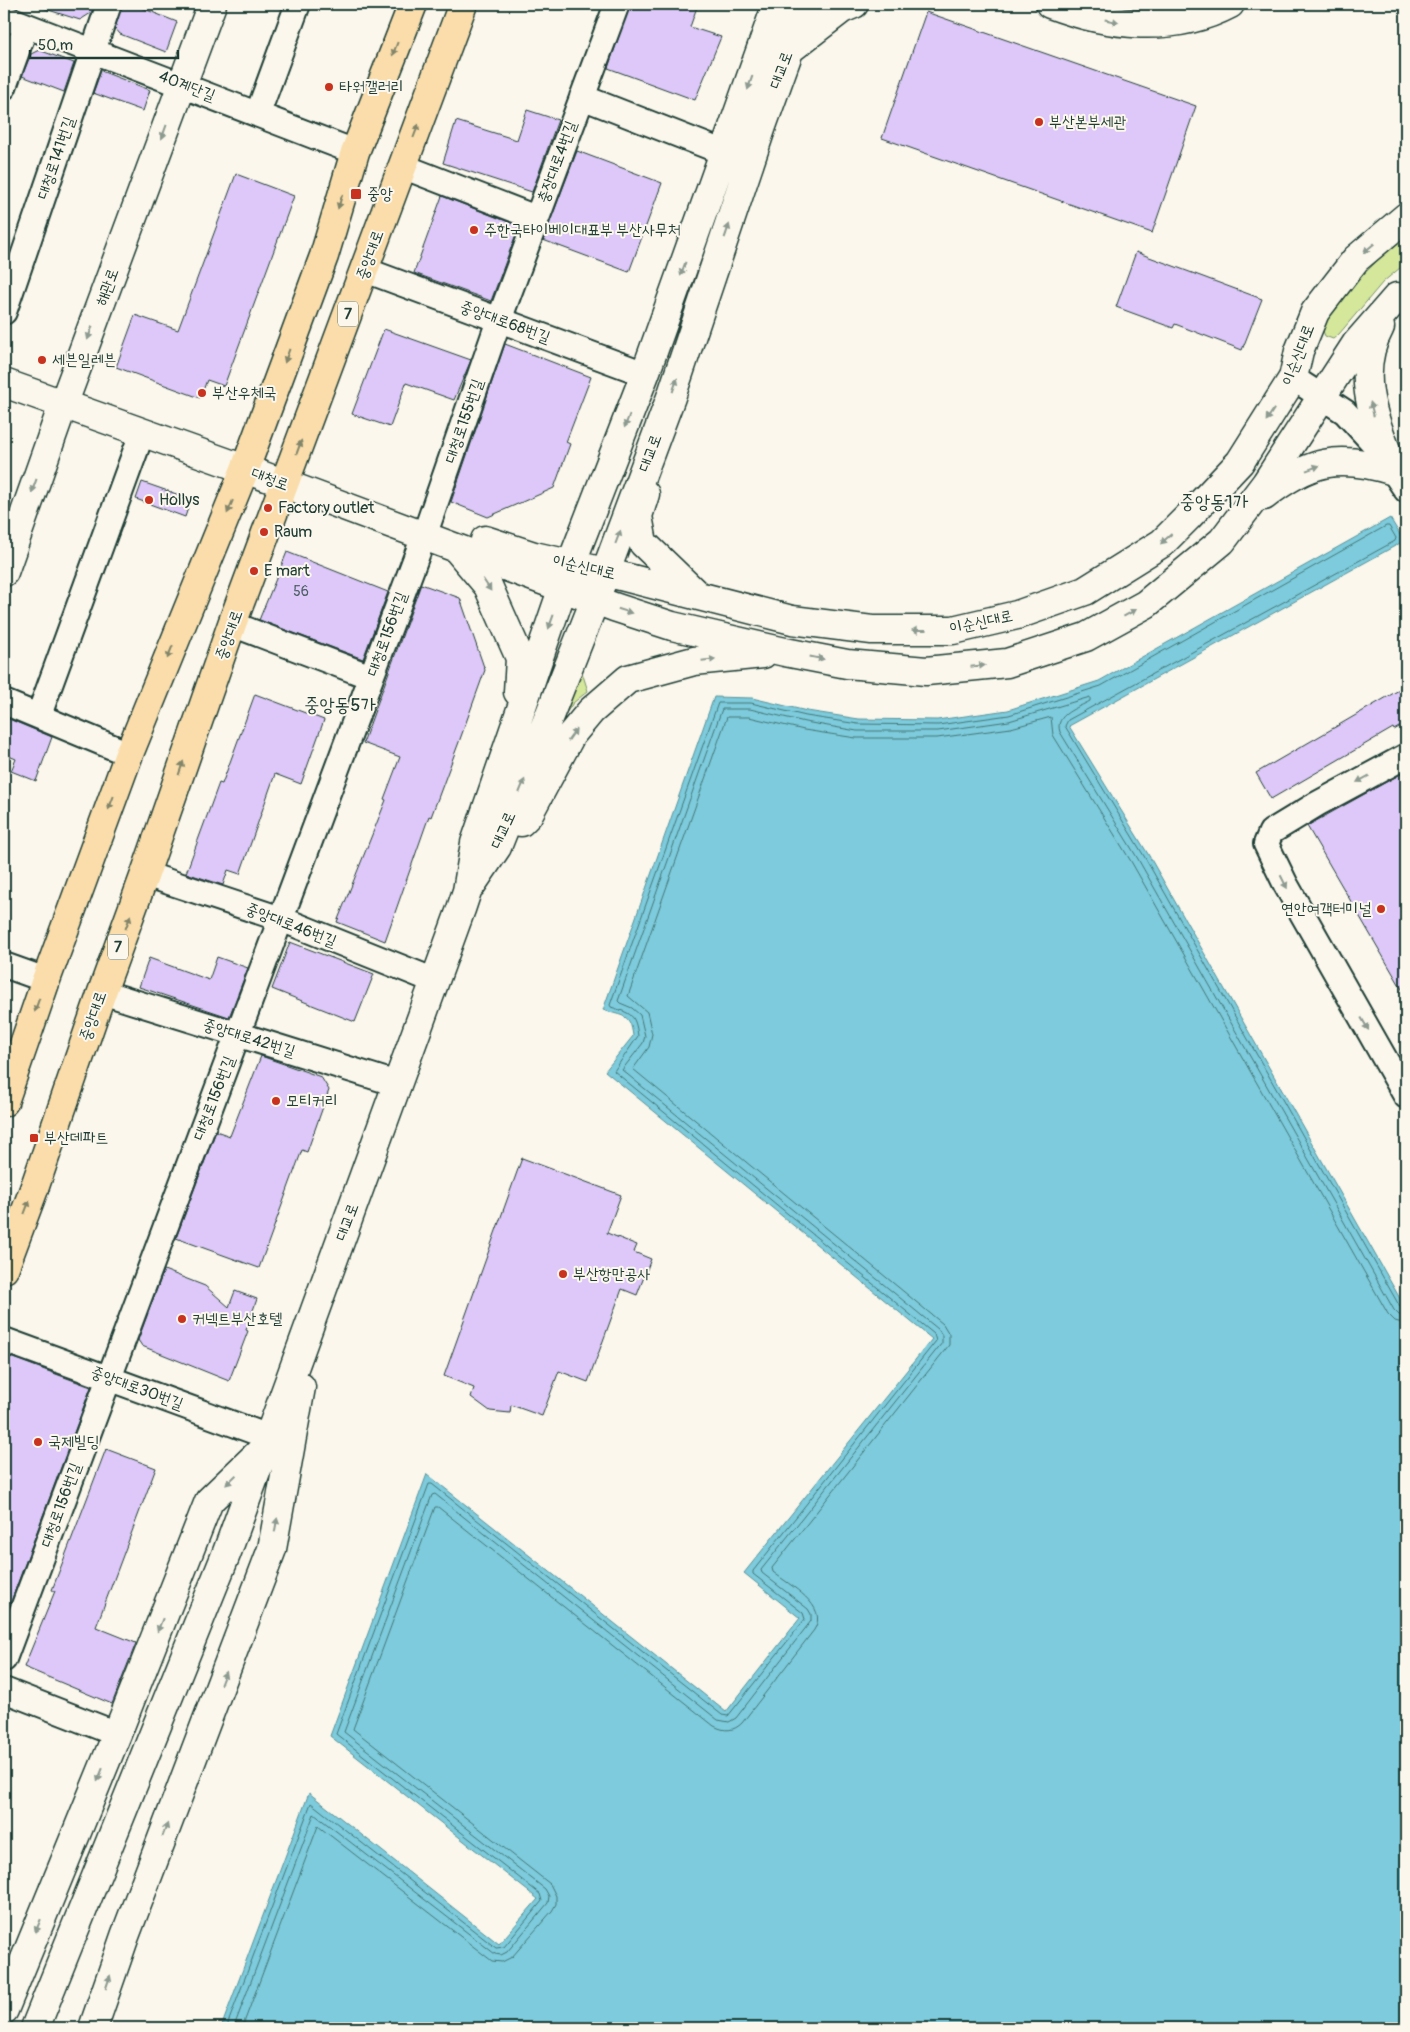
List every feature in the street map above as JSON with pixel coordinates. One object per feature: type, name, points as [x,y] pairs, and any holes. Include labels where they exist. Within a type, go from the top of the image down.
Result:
[{"type":"main road","points":[[4,1102],[46,980],[129,754],[245,470],[324,256],[355,152],[413,4]]},
{"type":"main road","name":"중앙대로","points":[[4,1269],[34,1189],[232,624],[463,4]]},
{"type":"street","name":"대청로141번길","points":[[4,312],[109,4]]},
{"type":"street","name":"해관로","points":[[4,572],[63,405],[212,4]]},
{"type":"street","points":[[258,113],[298,4]]},
{"type":"street","name":"충장대로4번길","points":[[499,320],[617,4]]},
{"type":"street","points":[[762,4],[764,17],[775,50],[842,9],[854,4]]},
{"type":"street","name":"대교로","points":[[467,891],[497,847],[595,600],[663,417],[775,50],[777,4]]},
{"type":"street","name":"대교로","points":[[35,2028],[227,1552],[467,891],[475,843],[567,576],[645,374],[724,154],[775,50],[806,4]]},
{"type":"street","points":[[1050,4],[1115,22],[1146,24],[1179,21],[1212,14],[1230,4]]},
{"type":"street","name":"40계단길","points":[[4,17],[17,32],[180,89],[258,113],[355,152]]},
{"type":"street","points":[[4,87],[17,32]]},
{"type":"street","points":[[582,96],[724,154]]},
{"type":"street","points":[[402,166],[536,218]]},
{"type":"street","name":"이순신대로","points":[[567,576],[605,572],[792,620],[872,630],[953,630],[1017,615],[1085,591],[1162,543],[1240,462],[1292,378],[1299,351],[1315,312],[1356,259],[1406,217]]},
{"type":"street","name":"중앙대로68번길","points":[[365,270],[645,374]]},
{"type":"street","points":[[1400,481],[1370,408],[1367,364],[1374,339],[1402,293]]},
{"type":"street","name":"이순신대로","points":[[426,529],[534,556],[567,576],[595,600],[672,626],[784,652],[847,664],[926,671],[1007,663],[1086,637],[1146,604],[1222,541],[1266,482],[1356,344],[1402,293]]},
{"type":"street","name":"대청로155번길","points":[[426,529],[499,320]]},
{"type":"street","points":[[1292,378],[1345,412],[1378,447],[1400,481]]},
{"type":"street","name":"대청로","points":[[4,383],[353,510],[426,529],[456,548],[567,576]]},
{"type":"street","points":[[663,417],[658,454],[638,516],[643,543],[698,596]]},
{"type":"street","points":[[39,715],[142,433]]},
{"type":"street","points":[[1244,513],[1288,478],[1331,461],[1370,464],[1400,481]]},
{"type":"street","name":"대청로156번길","points":[[4,1659],[426,529]]},
{"type":"street","points":[[456,548],[488,586],[520,658],[519,690],[512,732]]},
{"type":"street","points":[[232,624],[371,677]]},
{"type":"street","points":[[497,847],[528,815],[571,735],[591,711],[628,679],[694,661],[784,652]]},
{"type":"street","points":[[4,702],[129,754]]},
{"type":"street","points":[[1406,756],[1317,804],[1271,832],[1266,844],[1286,885],[1406,1096]]},
{"type":"street","name":"중앙대로46번길","points":[[145,874],[281,919],[435,981]]},
{"type":"street","points":[[4,965],[46,980]]},
{"type":"street","name":"중앙대로42번길","points":[[102,992],[397,1084]]},
{"type":"street","points":[[93,2028],[128,1926],[272,1549],[313,1316]]},
{"type":"street","name":"중앙대로30번길","points":[[4,1340],[109,1377],[267,1442]]},
{"type":"street","points":[[4,2010],[117,1734],[209,1501],[267,1442]]},
{"type":"street","points":[[4,1690],[117,1734]]},
{"type":"green space","points":[[1406,237],[1406,263],[1383,282],[1339,334],[1333,339],[1325,336],[1321,326],[1354,284],[1382,256]]},
{"type":"green space","points":[[579,663],[588,691],[573,703],[560,722]]},
{"type":"water","points":[[1390,518],[1404,541],[1069,726],[1148,854],[1406,1309],[1406,2028],[226,2028],[222,2025],[309,1793],[499,1944],[538,1899],[330,1736],[427,1474],[726,1712],[800,1618],[744,1573],[932,1339],[605,1071],[633,1036],[630,1023],[625,1017],[603,1010],[714,697],[752,698],[807,711],[859,719],[937,720],[1008,710],[1099,681]]},
{"type":"building","points":[[39,4],[95,4],[91,13],[80,20],[39,7]]},
{"type":"building","points":[[122,4],[132,4],[177,22],[166,52],[120,34],[115,28]]},
{"type":"building","points":[[630,4],[698,4],[690,27],[721,37],[695,100],[608,68]]},
{"type":"building","name":"부산본부세관","points":[[926,12],[1196,106],[1152,233],[882,138]]},
{"type":"building","points":[[39,50],[74,63],[64,92],[22,76],[31,54]]},
{"type":"building","points":[[101,71],[150,90],[143,111],[93,93]]},
{"type":"building","points":[[527,110],[558,120],[532,192],[443,163],[456,121],[517,140]]},
{"type":"building","points":[[577,151],[662,183],[629,272],[543,240]]},
{"type":"building","points":[[236,174],[294,196],[224,386],[207,380],[200,398],[116,367],[135,315],[178,330]]},
{"type":"building","points":[[442,196],[519,226],[491,301],[414,273]]},
{"type":"building","points":[[1136,252],[1262,299],[1242,350],[1175,324],[1173,328],[1116,307]]},
{"type":"building","points":[[384,329],[471,360],[454,400],[406,383],[390,427],[352,414]]},
{"type":"building","points":[[505,344],[591,377],[566,442],[570,444],[554,488],[488,517],[451,502]]},
{"type":"building","points":[[142,482],[191,499],[185,517],[136,499]]},
{"type":"building","points":[[287,552],[388,592],[363,659],[259,620]]},
{"type":"building","points":[[421,584],[460,598],[485,670],[431,817],[429,816],[385,941],[337,922],[386,800],[384,799],[400,757],[363,743]]},
{"type":"building","points":[[1406,686],[1406,723],[1394,730],[1393,728],[1271,799],[1256,773]]},
{"type":"building","points":[[255,694],[324,720],[301,784],[275,774],[240,874],[228,870],[223,885],[186,873],[219,783],[222,784]]},
{"type":"building","points":[[4,717],[52,737],[36,781],[11,771],[16,759],[4,754]]},
{"type":"building","name":"연안여객터미널","points":[[1406,771],[1406,996],[1307,826]]},
{"type":"building","points":[[290,942],[374,974],[355,1022],[272,989]]},
{"type":"building","points":[[217,957],[248,968],[229,1017],[139,987],[149,958],[209,980]]},
{"type":"building","points":[[261,1056],[321,1077],[329,1090],[307,1152],[302,1150],[259,1268],[176,1238],[216,1131],[230,1136]]},
{"type":"building","name":"부산항만공사","points":[[522,1158],[621,1195],[607,1233],[637,1245],[634,1252],[651,1259],[637,1295],[622,1289],[588,1382],[559,1371],[542,1416],[511,1405],[510,1413],[490,1411],[471,1397],[474,1388],[444,1376]]},
{"type":"building","points":[[164,1270],[205,1286],[229,1307],[235,1291],[257,1299],[246,1330],[248,1331],[229,1381],[142,1346],[138,1340]]},
{"type":"building","name":"국제빌딩","points":[[10,1357],[91,1387],[4,1620],[4,1374]]},
{"type":"building","points":[[106,1449],[156,1468],[96,1627],[136,1643],[112,1704],[24,1667],[55,1591],[52,1590]]},
{"type":"place","name":"타워갤러리","points":[[329,87]]},
{"type":"place","name":"부산본부세관","points":[[1039,122]]},
{"type":"place","name":"중앙","points":[[356,194]]},
{"type":"place","name":"주한국타이베이대표부 부산사무처","points":[[474,230]]},
{"type":"place","name":"세븐일레븐","points":[[42,360]]},
{"type":"place","name":"부산우체국","points":[[202,393]]},
{"type":"place","name":"Hollys","points":[[149,500]]},
{"type":"place","name":"Factory outlet","points":[[268,508]]},
{"type":"place","name":"Raum","points":[[264,532]]},
{"type":"place","name":"E mart","points":[[254,571]]},
{"type":"place","name":"연안여객터미널","points":[[1381,909]]},
{"type":"place","name":"모티커리","points":[[276,1101]]},
{"type":"place","name":"부산데파트","points":[[34,1138]]},
{"type":"place","name":"부산항만공사","points":[[563,1274]]},
{"type":"place","name":"커넥트부산호텔","points":[[182,1319]]},
{"type":"place","name":"국제빌딩","points":[[38,1442]]},
{"type":"district","name":"중앙동1가","points":[[1214,502]]},
{"type":"district","name":"중앙동5가","points":[[340,705]]}]
